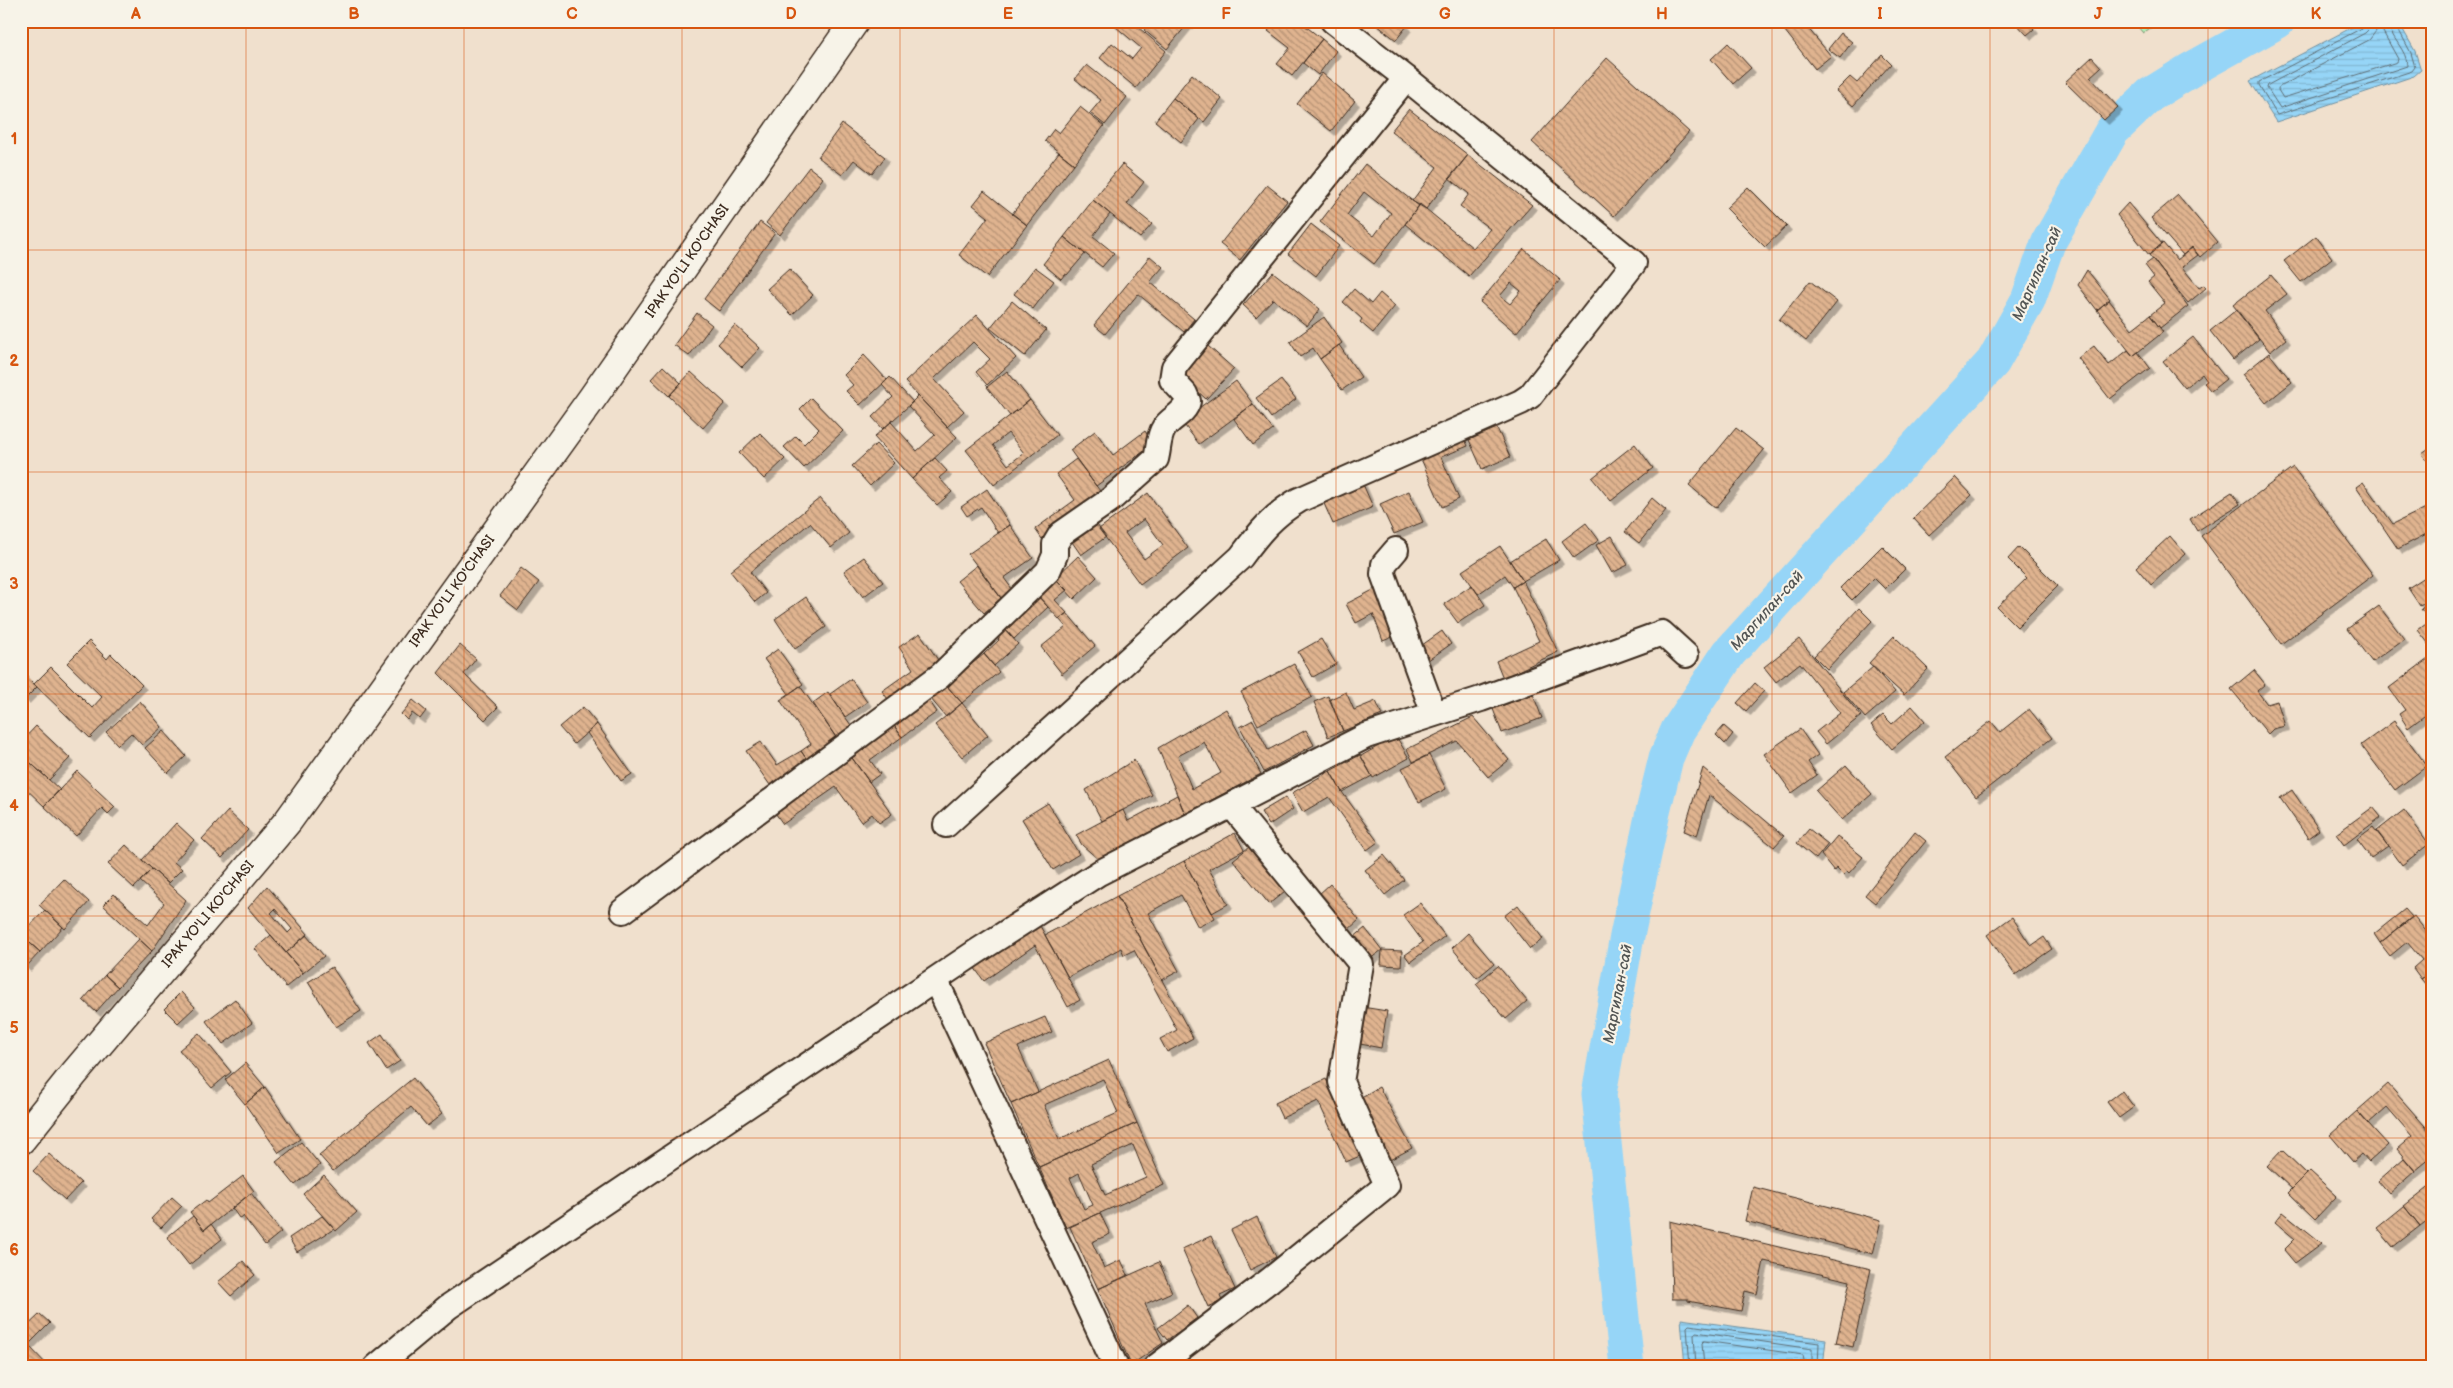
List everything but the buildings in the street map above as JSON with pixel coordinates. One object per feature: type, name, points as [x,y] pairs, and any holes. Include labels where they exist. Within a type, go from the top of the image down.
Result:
[{"type":"main road","name":"IPAK YO'LI KO'CHASI","points":[[21,1140],[73,1075],[288,821],[592,397],[855,21]]},
{"type":"street","points":[[946,824],[1241,557],[1261,529],[1281,511],[1299,500],[1521,402],[1530,396],[1634,263],[1333,21]]},
{"type":"street","points":[[623,911],[940,676],[1048,571],[1055,555],[1055,544],[1061,534],[1110,500],[1156,459],[1159,438],[1165,426],[1186,407],[1188,401],[1185,394],[1172,380],[1174,367],[1406,78]]},
{"type":"street","points":[[1396,550],[1384,564],[1384,574],[1434,714]]},
{"type":"street","points":[[376,1367],[448,1307],[936,981],[976,952],[1099,873],[1366,736],[1481,699],[1662,633],[1686,655]]},
{"type":"street","points":[[1156,1367],[1270,1280],[1387,1185],[1341,1082],[1361,964],[1232,806]]},
{"type":"street","points":[[936,981],[1116,1367]]},
{"type":"green space","points":[[2133,21],[2161,21],[2143,33]]},
{"type":"water","points":[[2364,21],[2398,21],[2415,51],[2421,70],[2414,76],[2276,122],[2250,81]]},
{"type":"water","points":[[1681,1319],[1826,1339],[1823,1367],[1685,1367]]},
{"type":"waterway","name":"Маргилан-сай","points":[[1627,1367],[1599,1094],[1627,936],[1653,812],[1666,758],[1678,730],[1729,653],[1993,362],[2028,300],[2048,243],[2112,131],[2150,95],[2278,21]]}]
